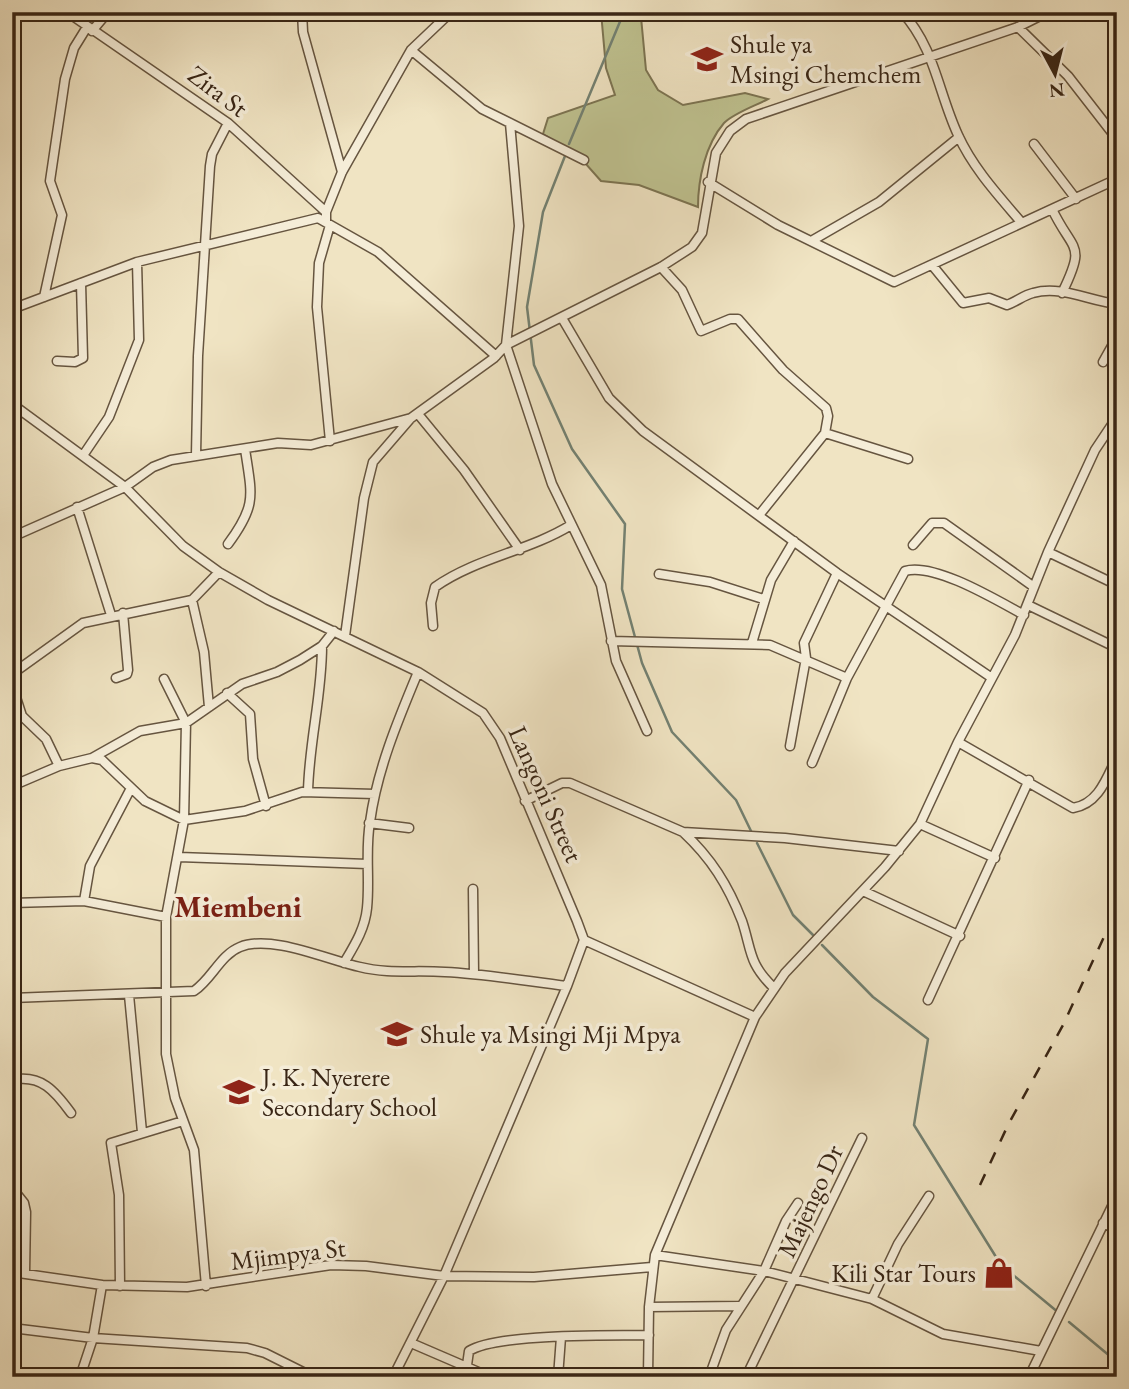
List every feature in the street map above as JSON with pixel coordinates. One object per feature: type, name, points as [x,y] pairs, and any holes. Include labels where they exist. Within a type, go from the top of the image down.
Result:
[{"type":"street","name":"Zira St","points":[[67,12],[228,123],[328,219],[378,252],[496,356]]},
{"type":"street","points":[[44,297],[62,215],[50,181],[65,79],[74,48],[108,12]]},
{"type":"street","points":[[302,12],[303,32],[342,172]]},
{"type":"street","points":[[330,441],[317,307],[319,262],[328,219],[342,172],[411,50],[451,12]]},
{"type":"street","points":[[345,636],[364,498],[373,462],[414,416],[496,356],[506,345],[661,267],[692,247],[702,233],[708,182],[720,145],[746,119],[931,54],[1018,27],[1048,12]]},
{"type":"street","points":[[907,14],[931,54],[958,137],[975,165],[1021,222]]},
{"type":"street","points":[[1018,27],[1068,76],[1117,139]]},
{"type":"street","points":[[411,50],[443,74],[468,99],[584,160]]},
{"type":"street","points":[[197,455],[198,356],[212,154],[228,123]]},
{"type":"street","points":[[510,123],[519,226],[506,345],[552,484],[601,585],[616,661],[647,731]]},
{"type":"street","points":[[813,240],[879,202],[958,137]]},
{"type":"street","points":[[1034,144],[1076,199]]},
{"type":"street","points":[[708,182],[778,225],[813,240],[888,281],[907,278],[1117,178]]},
{"type":"street","points":[[1052,209],[1076,246],[1075,262],[1062,293]]},
{"type":"street","points":[[12,309],[137,262],[303,219],[328,219]]},
{"type":"street","points":[[84,454],[109,417],[139,340],[137,262]]},
{"type":"street","points":[[932,265],[962,303],[989,298],[1004,306],[1031,293],[1062,293],[1117,304]]},
{"type":"street","points":[[661,267],[682,290],[701,331],[730,318],[738,319],[783,370],[820,401],[828,416],[825,433],[760,514]]},
{"type":"street","points":[[57,361],[75,362],[83,358],[81,283]]},
{"type":"street","points":[[562,318],[609,398],[626,416],[836,573],[992,678]]},
{"type":"street","points":[[1103,362],[1117,337]]},
{"type":"street","name":"Langoni Street","points":[[12,404],[84,454],[125,487],[183,546],[219,572],[268,600],[418,673],[483,713],[500,738],[584,940]]},
{"type":"street","points":[[12,537],[125,487],[153,467],[197,455],[278,443],[311,445],[414,416]]},
{"type":"street","points":[[414,416],[458,461],[520,551]]},
{"type":"street","points":[[648,1377],[649,1307],[655,1255],[755,1017],[774,988],[899,851],[920,824],[958,742],[1024,615],[1048,552],[1095,450],[1117,416]]},
{"type":"street","points":[[825,433],[908,459]]},
{"type":"street","points":[[228,544],[246,521],[251,504],[245,449]]},
{"type":"street","points":[[76,507],[110,615]]},
{"type":"street","points":[[913,545],[932,523],[944,523],[1034,587]]},
{"type":"street","points":[[433,626],[431,603],[435,587],[464,571],[545,541],[572,524]]},
{"type":"street","points":[[752,643],[775,571],[794,541]]},
{"type":"street","points":[[1048,552],[1117,585]]},
{"type":"street","points":[[812,763],[848,678],[905,571],[911,569],[964,583],[1024,615]]},
{"type":"street","points":[[12,674],[67,632],[110,615],[192,600],[219,572]]},
{"type":"street","points":[[790,746],[806,658],[804,643],[836,573]]},
{"type":"street","points":[[659,574],[710,582],[764,599]]},
{"type":"street","points":[[192,600],[205,652],[209,707]]},
{"type":"street","points":[[1028,604],[1117,648]]},
{"type":"street","points":[[116,678],[127,674],[128,670],[123,613]]},
{"type":"street","points":[[12,786],[59,766],[92,758],[139,731],[186,723],[242,684],[287,668],[322,646],[334,631]]},
{"type":"street","points":[[611,641],[770,645],[848,678]]},
{"type":"street","points":[[308,792],[310,739],[322,682],[322,646]]},
{"type":"street","points":[[344,963],[361,933],[367,909],[369,823],[376,794],[398,719],[418,673]]},
{"type":"street","points":[[164,679],[186,723],[184,820],[166,917],[166,1054],[183,1121],[194,1150],[206,1286]]},
{"type":"street","points":[[12,685],[22,716],[46,738],[59,766]]},
{"type":"street","points":[[227,693],[250,714],[253,759],[266,806]]},
{"type":"street","points":[[958,742],[1029,780],[1066,806],[1080,807],[1099,793],[1117,757]]},
{"type":"street","points":[[92,758],[109,763],[145,801],[184,820],[266,806],[308,792],[376,794]]},
{"type":"street","points":[[928,1000],[960,936],[1029,780]]},
{"type":"street","points":[[525,801],[562,783],[570,783],[683,832],[785,838],[899,851]]},
{"type":"street","points":[[84,901],[90,866],[131,788]]},
{"type":"street","points":[[369,823],[409,828]]},
{"type":"street","points":[[920,824],[995,858]]},
{"type":"street","points":[[683,832],[717,867],[742,922],[747,950],[755,966],[774,988]]},
{"type":"street","points":[[179,857],[367,864]]},
{"type":"street","points":[[473,889],[474,974]]},
{"type":"street","points":[[863,891],[960,936]]},
{"type":"street","points":[[12,903],[84,901],[166,917]]},
{"type":"street","points":[[393,1377],[444,1276],[584,940],[755,1017]]},
{"type":"street","points":[[12,998],[194,990],[204,984],[230,952],[242,946],[281,946],[381,971],[474,974],[567,986]]},
{"type":"street","points":[[128,995],[142,1132]]},
{"type":"street","points":[[12,1080],[32,1078],[42,1082],[71,1113]]},
{"type":"street","points":[[120,1286],[119,1195],[111,1143],[183,1121]]},
{"type":"street","name":"Majengo Dr","points":[[746,1377],[862,1138]]},
{"type":"street","points":[[13,1185],[26,1212],[25,1273]]},
{"type":"street","points":[[872,1299],[898,1244],[929,1196]]},
{"type":"street","points":[[1029,1377],[1117,1196]]},
{"type":"street","points":[[709,1377],[739,1306],[764,1271],[786,1222],[798,1203]]},
{"type":"street","points":[[1104,1223],[1117,1230]]},
{"type":"street","points":[[655,1255],[764,1271],[794,1281],[872,1299],[943,1334],[1041,1351]]},
{"type":"street","name":"Mjimpya St","points":[[12,1272],[102,1285],[206,1286],[331,1265],[366,1266],[444,1276],[542,1277],[653,1267]]},
{"type":"street","points":[[79,1377],[93,1338],[102,1285]]},
{"type":"street","points":[[649,1307],[739,1306]]},
{"type":"street","points":[[12,1328],[93,1338],[247,1349],[265,1353],[313,1377]]},
{"type":"street","points":[[467,1365],[469,1351],[483,1345],[561,1337],[649,1335]]},
{"type":"street","points":[[558,1377],[561,1337]]},
{"type":"street","points":[[411,1343],[491,1377]]},
{"type":"green space","points":[[601,12],[645,12],[641,17],[646,70],[658,90],[683,105],[745,93],[768,99],[733,116],[717,132],[704,163],[698,207],[639,185],[601,181],[578,155],[543,134],[548,118],[615,95],[606,68]]},
{"type":"waterway","points":[[569,144],[624,12]]},
{"type":"waterway","points":[[565,156],[543,212],[527,307],[534,365],[572,449],[625,524],[622,589],[642,663],[672,732],[736,800],[751,831]]},
{"type":"waterway","points":[[757,843],[793,915],[814,936]]},
{"type":"waterway","points":[[822,945],[873,997],[928,1039],[914,1125],[1001,1265],[1059,1313]]},
{"type":"waterway","points":[[1069,1322],[1117,1362]]},
{"type":"railway","points":[[980,1185],[1008,1125],[1063,1025],[1117,909]]},
{"type":"place","name":"Shule ya Msingi Chemchem","points":[[707,59]]},
{"type":"place","name":"Shule ya Msingi Mji Mpya","points":[[397,1034]]},
{"type":"place","name":"J. K. Nyerere Secondary School","points":[[239,1092]]},
{"type":"place","name":"Kili Star Tours","points":[[999,1273]]},
{"type":"district","name":"Miembeni","points":[[238,906]]}]
